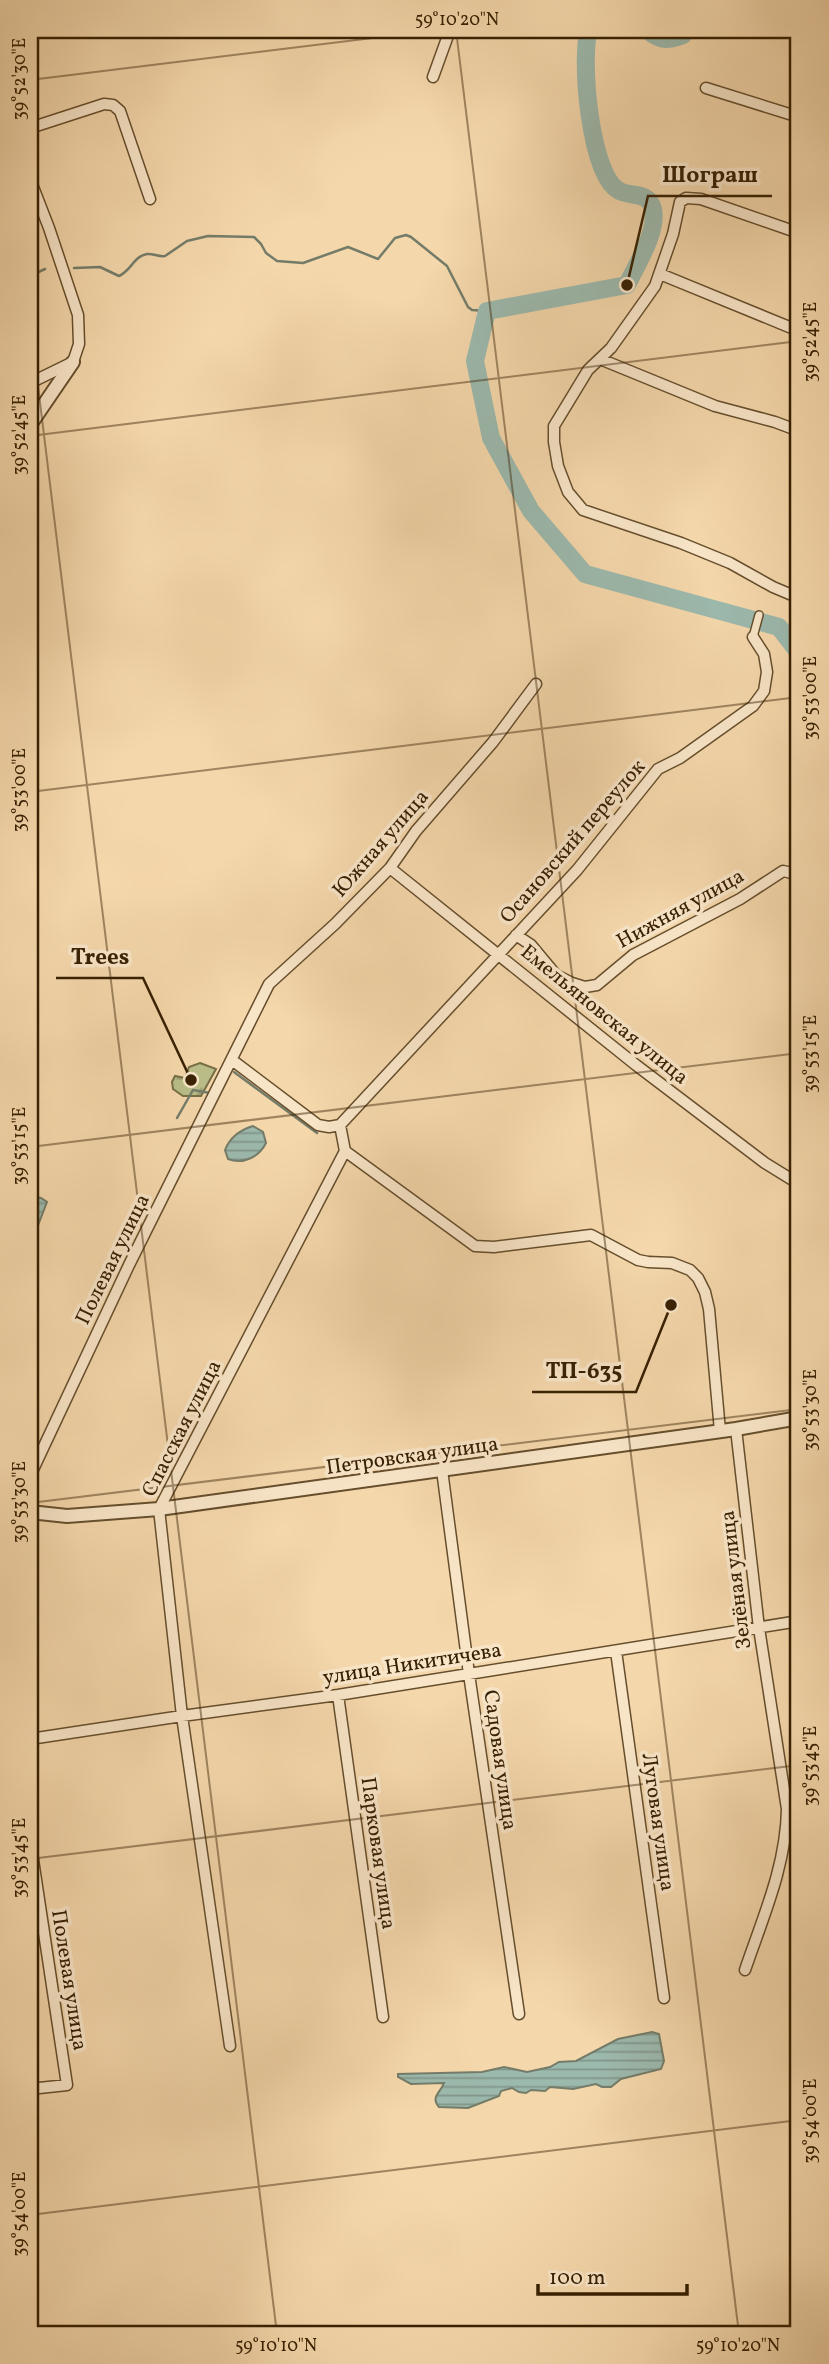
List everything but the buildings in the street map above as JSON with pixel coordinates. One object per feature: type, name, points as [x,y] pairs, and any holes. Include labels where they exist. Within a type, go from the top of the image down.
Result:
[{"type":"street","points":[[433,77],[450,30]]},
{"type":"street","points":[[706,88],[799,117]]},
{"type":"street","points":[[30,128],[104,104],[113,105],[120,111],[150,200]]},
{"type":"street","points":[[30,179],[78,315],[79,344],[73,362],[30,425]]},
{"type":"street","points":[[799,233],[701,199],[686,198],[680,202],[673,234],[655,286],[611,348],[588,370],[554,426],[558,466],[568,492],[583,510],[681,543],[799,597]]},
{"type":"street","points":[[660,274],[799,331]]},
{"type":"street","points":[[600,359],[715,406],[799,431]]},
{"type":"street","points":[[30,383],[73,362]]},
{"type":"street","points":[[753,637],[759,615]]},
{"type":"street","name":"Осановский переулок","points":[[498,953],[577,870],[658,769],[680,758],[753,706],[764,691],[767,672],[765,654],[753,637]]},
{"type":"street","name":"Южная улица","points":[[232,1060],[269,984],[335,924],[390,868],[416,831],[494,742],[536,684]]},
{"type":"street","name":"Емельяновская улица","points":[[390,868],[645,1072],[765,1163],[799,1184]]},
{"type":"street","name":"Нижняя улица","points":[[516,935],[531,944],[556,975],[585,987],[597,985],[633,955],[740,899],[783,871],[793,873],[799,881]]},
{"type":"street","points":[[232,1060],[318,1125],[340,1125],[498,953]]},
{"type":"street","name":"Полевая улица","points":[[30,1476],[129,1265],[232,1060]]},
{"type":"street","points":[[340,1125],[345,1151],[475,1246],[494,1247],[592,1235],[638,1260],[672,1263],[690,1270],[698,1278],[705,1292],[709,1309],[720,1431]]},
{"type":"street","name":"Спасская улица","points":[[230,2046],[182,1716],[159,1509],[345,1151]]},
{"type":"street","name":"Петровская улица","points":[[30,1512],[67,1516],[159,1509],[799,1418]]},
{"type":"street","name":"Зелёная улица","points":[[736,1429],[759,1628],[787,1809],[782,1861],[745,1970]]},
{"type":"street","name":"Садовая улица","points":[[442,1470],[519,2014]]},
{"type":"street","name":"улица Никитичева","points":[[30,1739],[338,1695],[799,1621]]},
{"type":"street","name":"Луговая улица","points":[[616,1651],[664,1998]]},
{"type":"street","name":"Парковая улица","points":[[338,1695],[383,2017]]},
{"type":"street","points":[[787,1809],[799,1807]]},
{"type":"street","name":"Полевая улица","points":[[30,1840],[66,2084],[30,2089]]},
{"type":"green space","points":[[200,1063],[216,1069],[201,1096],[183,1096],[173,1089],[175,1076],[185,1078],[189,1067]]},
{"type":"shaded area","points":[[253,1126],[263,1132],[266,1143],[263,1148],[255,1156],[245,1160],[228,1159],[225,1150],[230,1141]]},
{"type":"shaded area","points":[[36,1197],[47,1202],[35,1233],[30,1232],[30,1199]]},
{"type":"shaded area","points":[[652,2032],[659,2034],[664,2061],[661,2069],[621,2079],[611,2087],[596,2084],[573,2089],[550,2087],[545,2091],[531,2090],[526,2093],[512,2088],[468,2108],[439,2107],[436,2097],[444,2083],[411,2084],[398,2077],[398,2074],[482,2072],[504,2067],[527,2072],[559,2062],[576,2061],[618,2039]]},
{"type":"waterway","points":[[589,30],[587,89],[600,162],[608,180],[618,190],[643,197],[651,203],[654,218],[652,227],[646,247],[627,285],[487,311],[475,361],[491,438],[531,511],[585,574],[779,627],[799,653]]},
{"type":"waterway","points":[[647,30],[660,38],[668,39],[683,35],[684,30]]},
{"type":"waterway","points":[[74,268],[100,267],[119,276],[143,255],[165,256],[187,241],[208,236],[254,237],[266,253],[277,261],[303,263],[348,247],[378,259],[395,238],[406,235],[447,266],[468,307],[472,310],[487,311]]},
{"type":"waterway","points":[[30,276],[45,269]]},
{"type":"waterway","points":[[234,1072],[317,1133]]},
{"type":"waterway","points":[[177,1118],[193,1090],[210,1093]]},
{"type":"place","name":"Шограш","points":[[627,285]]},
{"type":"place","name":"Trees","points":[[191,1080]]},
{"type":"place","name":"ТП-635","points":[[671,1305]]}]
